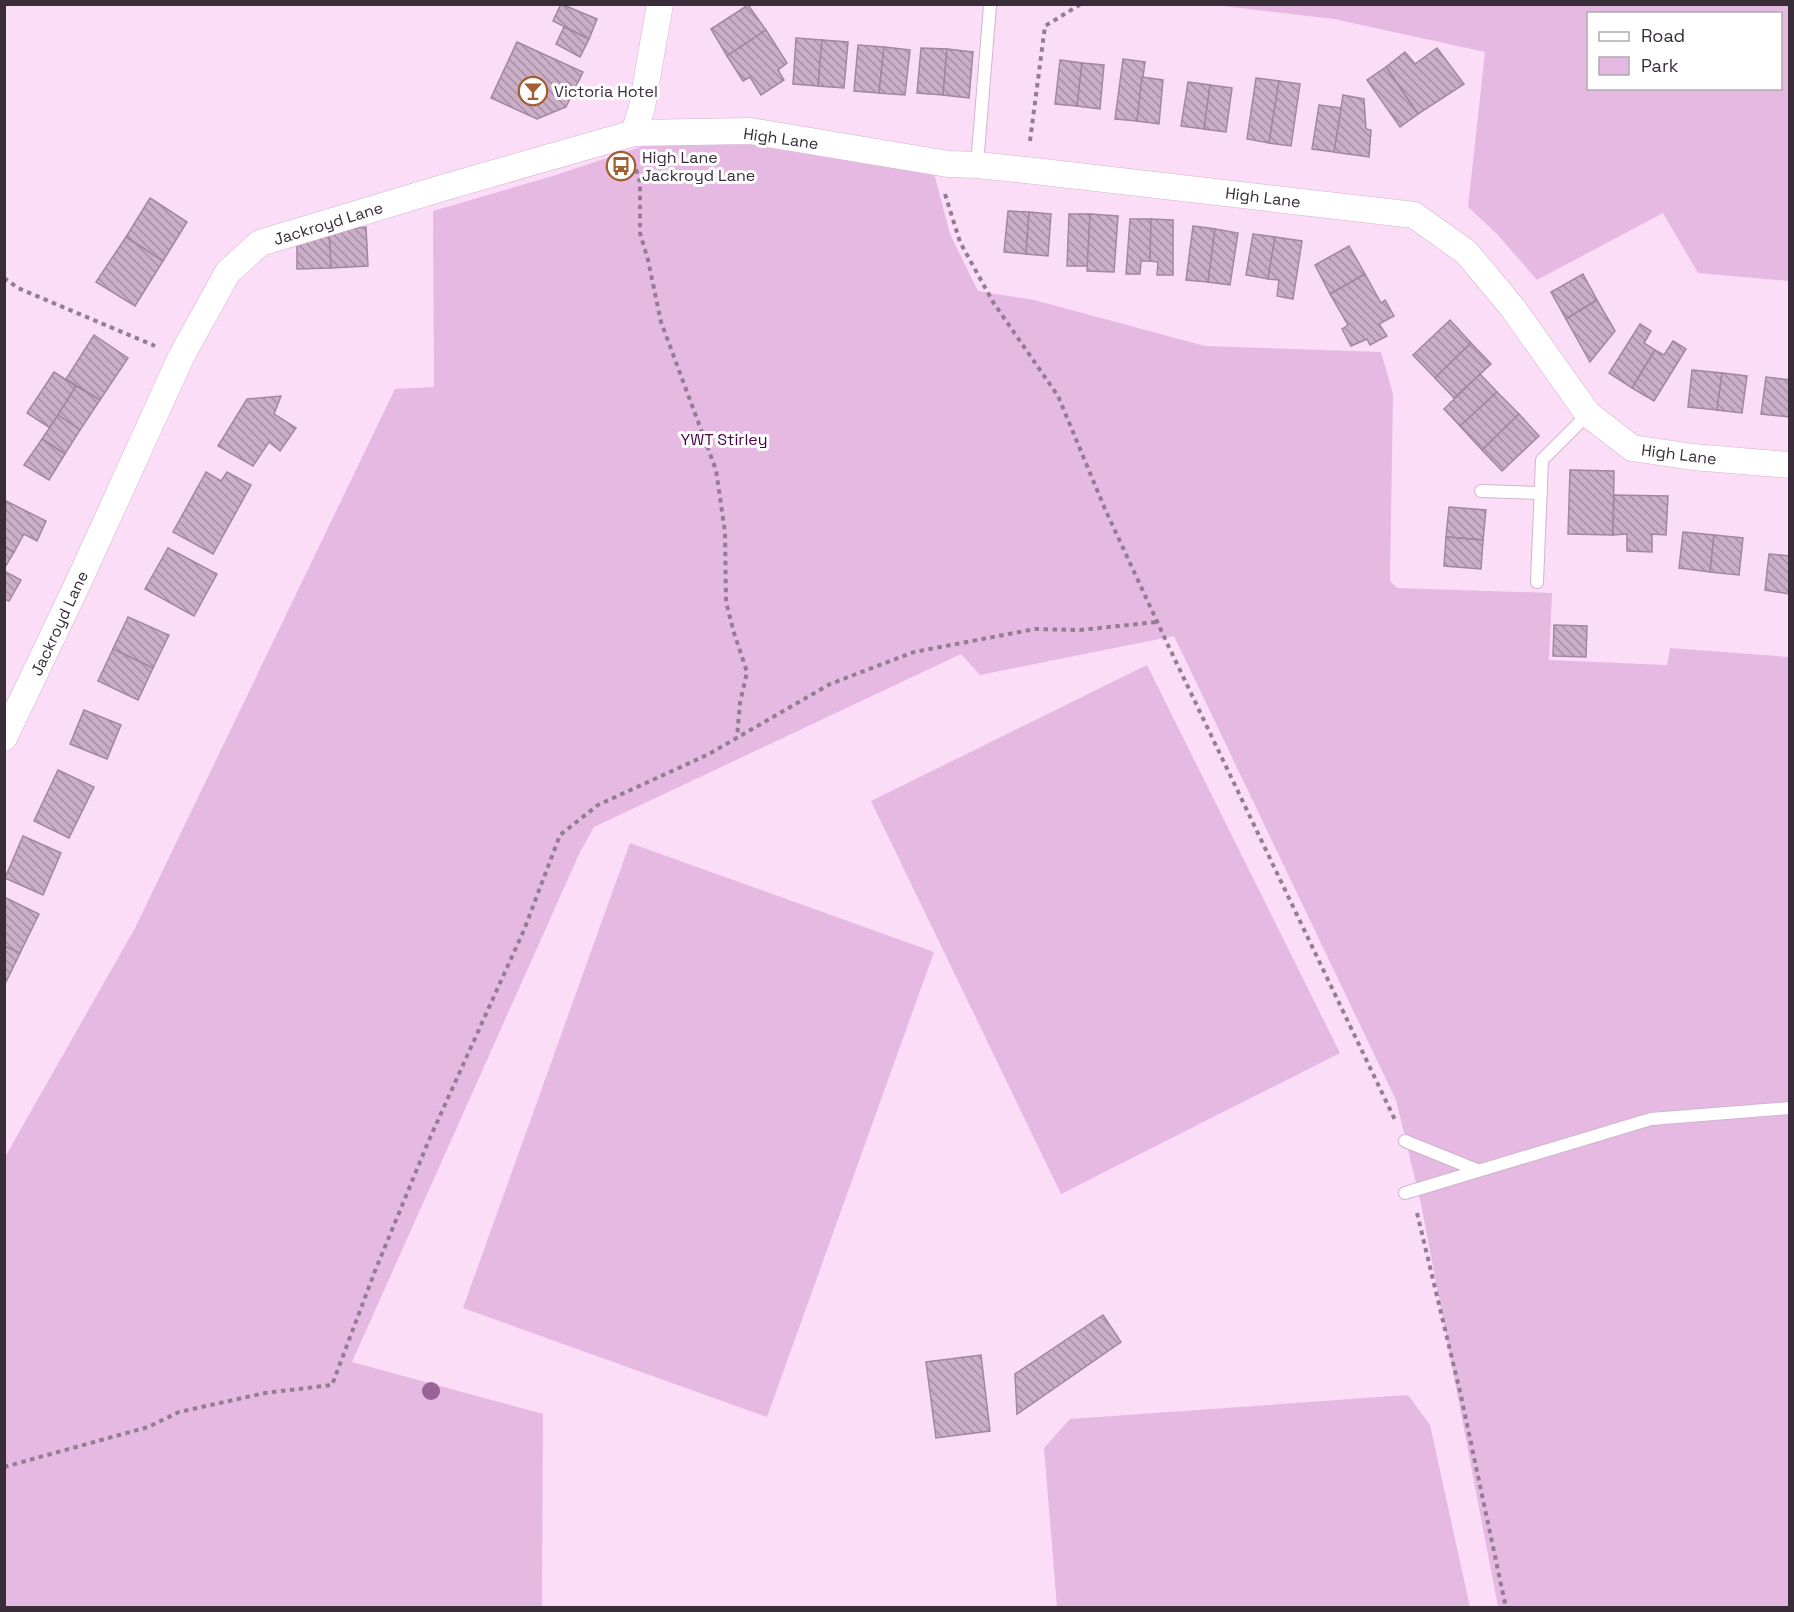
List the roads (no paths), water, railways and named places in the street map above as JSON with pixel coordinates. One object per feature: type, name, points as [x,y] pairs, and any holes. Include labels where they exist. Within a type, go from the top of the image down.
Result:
[{"type":"street","points":[[629,135],[642,107],[660,4]]},
{"type":"street","name":"High Lane","points":[[629,135],[750,131],[948,164],[1026,170],[1413,215],[1466,252],[1512,307],[1588,414],[1632,448],[1693,457],[1790,465]]},
{"type":"street","name":"Jackroyd Lane","points":[[4,738],[79,581],[181,357],[228,272],[260,243],[629,135]]},
{"type":"lane","points":[[977,165],[990,5]]},
{"type":"lane","points":[[1537,582],[1542,460],[1588,414]]},
{"type":"lane","points":[[1481,491],[1541,493]]},
{"type":"lane","points":[[1408,1191],[1651,1119],[1790,1108]]},
{"type":"lane","points":[[1405,1140],[1477,1170]]},
{"type":"place","name":"Victoria Hotel","points":[[533,91]]},
{"type":"place","name":"High Lane Jackroyd Lane","points":[[621,166]]},
{"type":"park label","name":"YWT Stirley","points":[[724,439]]}]
